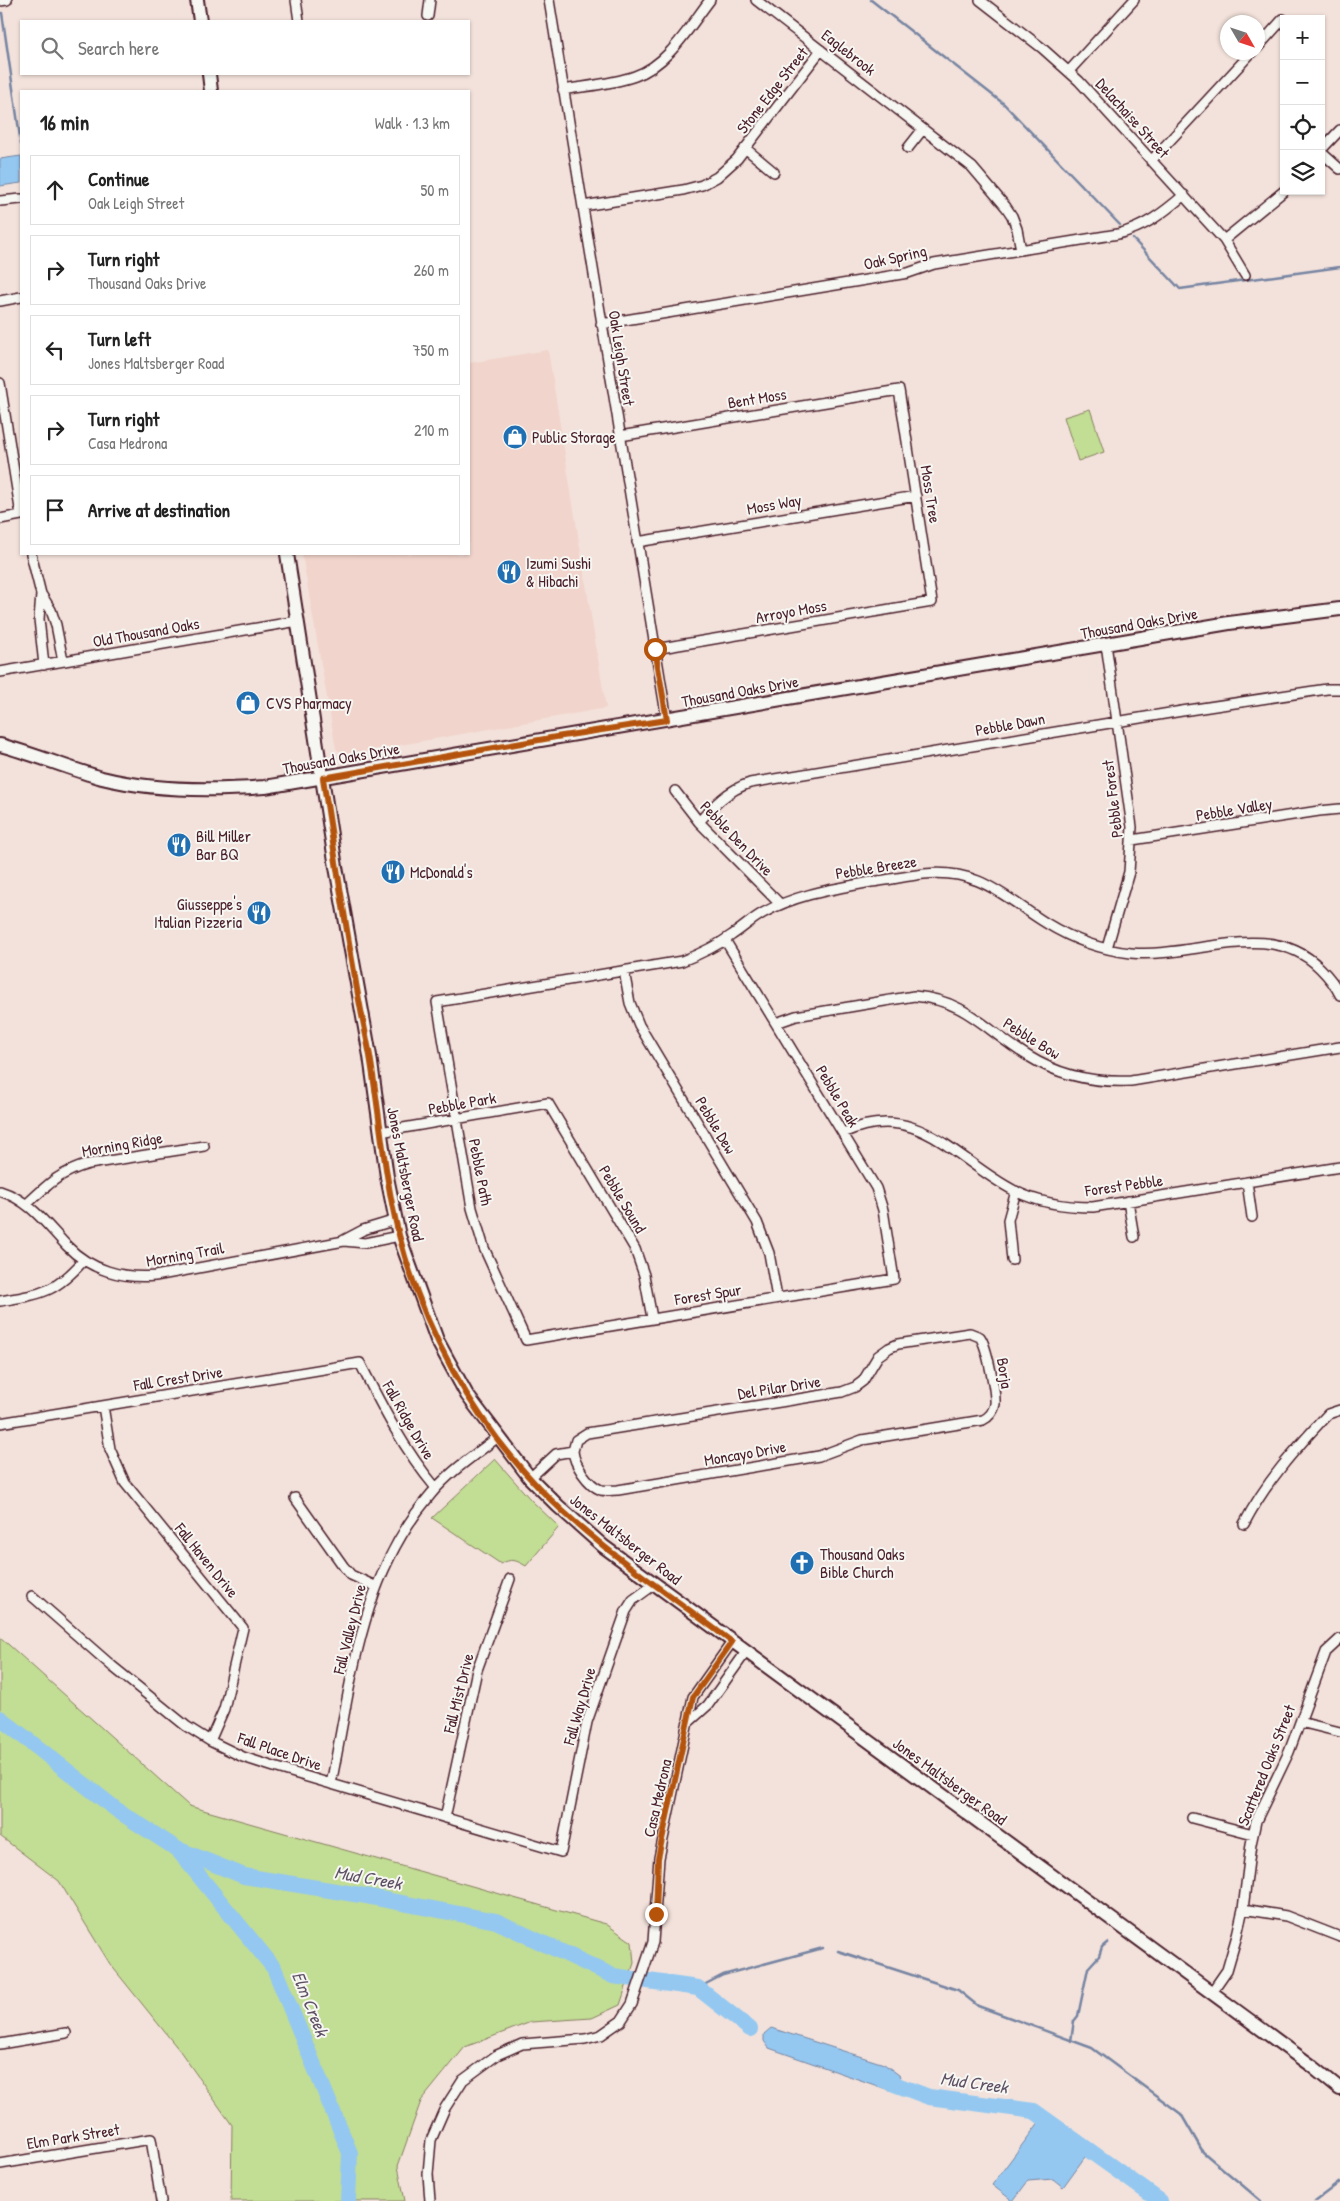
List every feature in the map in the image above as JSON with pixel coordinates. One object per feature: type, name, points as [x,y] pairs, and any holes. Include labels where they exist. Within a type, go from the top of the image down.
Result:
[{"type":"main road","points":[[197,0],[200,20]]},
{"type":"main road","points":[[209,75],[212,90]]},
{"type":"main road","name":"Jones Maltsberger Road","points":[[287,555],[355,978],[370,1056],[380,1132],[399,1236],[437,1340],[467,1396],[530,1478],[590,1535],[732,1642],[1313,2067],[1340,2090]]},
{"type":"main road","name":"Thousand Oaks Drive","points":[[0,745],[104,778],[176,788],[230,790],[265,788],[1229,623],[1340,609]]},
{"type":"street","points":[[0,1],[7,0]]},
{"type":"street","points":[[296,0],[299,20]]},
{"type":"street","points":[[428,16],[430,0]]},
{"type":"street","name":"Oak Leigh Street","points":[[549,0],[667,720]]},
{"type":"street","points":[[564,90],[635,76],[652,67],[672,49],[710,0]]},
{"type":"street","name":"Eaglebrook","points":[[756,0],[972,167],[1006,207],[1017,229],[1021,250]]},
{"type":"street","name":"Delachaise Street","points":[[980,0],[1069,70],[1224,240],[1245,275]]},
{"type":"street","points":[[1069,70],[1134,0]]},
{"type":"street","points":[[1265,39],[1280,22]]},
{"type":"street","name":"Stone Edge Street","points":[[583,206],[702,185],[724,172],[746,148],[822,50]]},
{"type":"street","points":[[1152,161],[1245,60]]},
{"type":"street","points":[[908,148],[923,129]]},
{"type":"street","points":[[1322,150],[1340,130]]},
{"type":"street","name":"Stone Edge Street","points":[[746,148],[774,172]]},
{"type":"street","points":[[1325,155],[1340,169]]},
{"type":"street","points":[[1224,240],[1280,194]]},
{"type":"street","name":"Oak Spring","points":[[601,324],[908,273],[934,264],[1129,231],[1151,221],[1184,195]]},
{"type":"street","points":[[0,201],[20,199]]},
{"type":"street","points":[[0,301],[20,297]]},
{"type":"street","points":[[0,383],[20,509]]},
{"type":"street","name":"Bent Moss","points":[[620,436],[899,390]]},
{"type":"street","name":"Moss Tree","points":[[899,390],[932,602]]},
{"type":"street","name":"Moss Way","points":[[637,542],[916,496]]},
{"type":"street","points":[[0,519],[20,515]]},
{"type":"street","points":[[30,555],[41,594],[51,610],[56,625],[63,661]]},
{"type":"street","points":[[41,594],[39,619],[44,665]]},
{"type":"street","name":"Arroyo Moss","points":[[655,649],[932,602]]},
{"type":"street","name":"Old Thousand Oaks","points":[[0,672],[298,622]]},
{"type":"street","name":"Pebble Forest","points":[[1106,644],[1130,807],[1132,840],[1129,872],[1107,948]]},
{"type":"street","name":"Pebble Dawn","points":[[699,822],[714,805],[730,792],[750,783],[1317,690],[1340,689]]},
{"type":"street","name":"Pebble Den Drive","points":[[675,791],[699,822],[780,904]]},
{"type":"street","name":"Pebble Valley","points":[[1132,840],[1319,810],[1340,809]]},
{"type":"street","name":"Pebble Breeze","points":[[437,1002],[682,961],[726,940],[756,917],[780,904],[824,890],[924,874],[949,874],[986,884],[1063,933],[1107,948],[1151,954],[1252,942],[1272,943],[1291,947],[1315,963],[1332,980],[1340,995]]},
{"type":"street","name":"Pebble Peak","points":[[726,940],[879,1196],[894,1279]]},
{"type":"street","name":"Pebble Dew","points":[[624,971],[630,1003],[639,1025],[757,1222],[769,1253],[777,1298]]},
{"type":"street","name":"Pebble Bow","points":[[776,1022],[796,1016],[914,996],[928,997],[962,1009],[1027,1055],[1049,1068],[1078,1078],[1113,1082],[1131,1081],[1340,1047]]},
{"type":"street","name":"Pebble Path","points":[[437,1002],[468,1192],[484,1248],[526,1340]]},
{"type":"street","name":"Pebble Park","points":[[380,1132],[548,1103]]},
{"type":"street","name":"Pebble Sound","points":[[548,1103],[635,1249],[644,1276],[652,1318]]},
{"type":"street","name":"Forest Pebble","points":[[843,1133],[855,1128],[888,1122],[913,1127],[929,1134],[997,1181],[1016,1191],[1043,1201],[1076,1207],[1093,1207],[1340,1167]]},
{"type":"street","name":"Morning Ridge","points":[[27,1204],[50,1182],[72,1169],[88,1164],[204,1146]]},
{"type":"street","points":[[1247,1182],[1252,1217]]},
{"type":"street","name":"Morning Trail","points":[[0,1191],[27,1204],[39,1214],[68,1247],[84,1260],[113,1273],[144,1277],[344,1240],[363,1230],[396,1220]]},
{"type":"street","points":[[1012,1260],[1008,1220],[1016,1191]]},
{"type":"street","points":[[1128,1201],[1134,1237]]},
{"type":"street","name":"Morning Trail","points":[[344,1240],[365,1243],[399,1236]]},
{"type":"street","points":[[0,1301],[33,1295],[51,1289],[61,1283],[84,1260]]},
{"type":"street","name":"Forest Spur","points":[[526,1340],[894,1279]]},
{"type":"street","name":"Del Pilar Drive","points":[[572,1451],[576,1440],[587,1433],[842,1392],[855,1387],[863,1380],[878,1356],[898,1344],[965,1333],[980,1337]]},
{"type":"street","name":"Borja","points":[[980,1337],[986,1348],[995,1404],[990,1414]]},
{"type":"street","name":"Fall Crest Drive","points":[[0,1423],[360,1363]]},
{"type":"street","name":"Fall Ridge Drive","points":[[360,1363],[388,1420],[422,1472],[436,1488]]},
{"type":"street","name":"Fall Haven Drive","points":[[103,1406],[110,1449],[125,1483],[243,1628],[224,1709],[210,1741]]},
{"type":"street","points":[[1244,1524],[1256,1501],[1270,1481],[1328,1414],[1340,1410]]},
{"type":"street","name":"Moncayo Drive","points":[[572,1451],[574,1460],[600,1490],[618,1490],[819,1456],[862,1440],[983,1420],[990,1414]]},
{"type":"street","name":"Fall Valley Drive","points":[[331,1784],[361,1635],[375,1586],[395,1544],[412,1517],[436,1488],[451,1473],[498,1437]]},
{"type":"street","points":[[530,1478],[556,1454],[572,1451]]},
{"type":"street","points":[[295,1498],[351,1575],[375,1586]]},
{"type":"street","name":"Fall Mist Drive","points":[[445,1818],[477,1670],[510,1579]]},
{"type":"street","name":"Fall Way Drive","points":[[561,1852],[587,1722],[597,1690],[626,1611],[633,1600],[655,1584]]},
{"type":"street","name":"Fall Place Drive","points":[[32,1596],[164,1709],[210,1741],[251,1759],[561,1852]]},
{"type":"street","name":"Scattered Oaks Street","points":[[1212,1993],[1222,1979],[1229,1964],[1243,1908],[1252,1834],[1262,1806],[1284,1764],[1326,1652],[1340,1639]]},
{"type":"street","name":"Casa Medrona","points":[[430,2201],[428,2174],[431,2140],[445,2108],[463,2080],[497,2055],[522,2044],[585,2039],[601,2035],[620,2021],[632,2004],[653,1942],[658,1858],[693,1697],[732,1642]]},
{"type":"street","points":[[689,1722],[708,1705],[746,1652]]},
{"type":"street","points":[[710,1672],[724,1682]]},
{"type":"street","points":[[1300,1722],[1340,1732]]},
{"type":"street","points":[[1192,1818],[1252,1834]]},
{"type":"street","points":[[1243,1908],[1286,1916],[1340,1937]]},
{"type":"street","points":[[0,2044],[66,2033]]},
{"type":"street","name":"Elm Park Street","points":[[0,2164],[150,2139],[161,2201]]},
{"type":"shaded area","points":[[548,350],[606,708],[345,755],[336,749],[302,555],[470,555],[470,363]]},
{"type":"green space","points":[[1090,409],[1104,452],[1078,461],[1064,417]]},
{"type":"green space","points":[[495,1459],[531,1500],[559,1527],[526,1566],[514,1560],[501,1564],[432,1518]]},
{"type":"green space","points":[[0,1637],[189,1806],[606,1924],[632,1942],[634,1963],[620,2005],[592,2018],[531,2022],[465,2047],[421,2101],[398,2166],[405,2201],[231,2201],[232,2125],[180,2051],[110,1964],[59,1881],[0,1836]]},
{"type":"water","points":[[20,156],[20,183],[0,186],[0,159]]},
{"type":"water","points":[[771,2028],[884,2064],[899,2075],[903,2082],[900,2090],[889,2090],[769,2048],[764,2041],[764,2034]]},
{"type":"water","points":[[1040,2121],[1087,2154],[1063,2187],[1053,2179],[1028,2181],[1013,2201],[992,2185]]},
{"type":"waterway","points":[[871,0],[1004,104],[1120,225]]},
{"type":"waterway","points":[[2,13],[20,137]]},
{"type":"waterway","points":[[1133,239],[1180,289],[1340,267]]},
{"type":"waterway","name":"Mud Creek","points":[[0,1718],[117,1810],[177,1849],[244,1876],[360,1895],[496,1921],[613,1976],[698,1988],[750,2029]]},
{"type":"waterway","name":"Elm Creek","points":[[178,1850],[274,1968],[350,2153],[348,2201]]},
{"type":"waterway","points":[[1071,2041],[1074,2021],[1078,2016],[1088,1968],[1099,1956],[1102,1947],[1108,1942]]},
{"type":"waterway","points":[[698,1988],[723,1975],[823,1948]]},
{"type":"waterway","points":[[838,1951],[958,1990],[978,2006],[1092,2048],[1181,2114],[1203,2152],[1261,2201]]},
{"type":"waterway","name":"Mud Creek","points":[[881,2079],[929,2097],[1034,2111],[1160,2201]]},
{"type":"waterway","points":[[1315,2201],[1340,2182]]},
{"type":"place","name":"Public Storage","points":[[515,437]]},
{"type":"place","name":"Izumi Sushi & Hibachi","points":[[509,572]]},
{"type":"place","name":"CVS Pharmacy","points":[[248,703]]},
{"type":"place","name":"Bill Miller Bar BQ","points":[[179,845]]},
{"type":"place","name":"McDonald's","points":[[393,872]]},
{"type":"place","name":"Giusseppe's Italian Pizzeria","points":[[259,913]]},
{"type":"place","name":"Thousand Oaks Bible Church","points":[[802,1563]]},
{"type":"route","points":[[655,649],[667,720],[556,737],[323,778],[336,867],[343,897],[355,978],[370,1056],[387,1177],[399,1236],[437,1340],[467,1396],[506,1449],[540,1489],[603,1546],[732,1642],[693,1697],[658,1858],[656,1914]]}]
